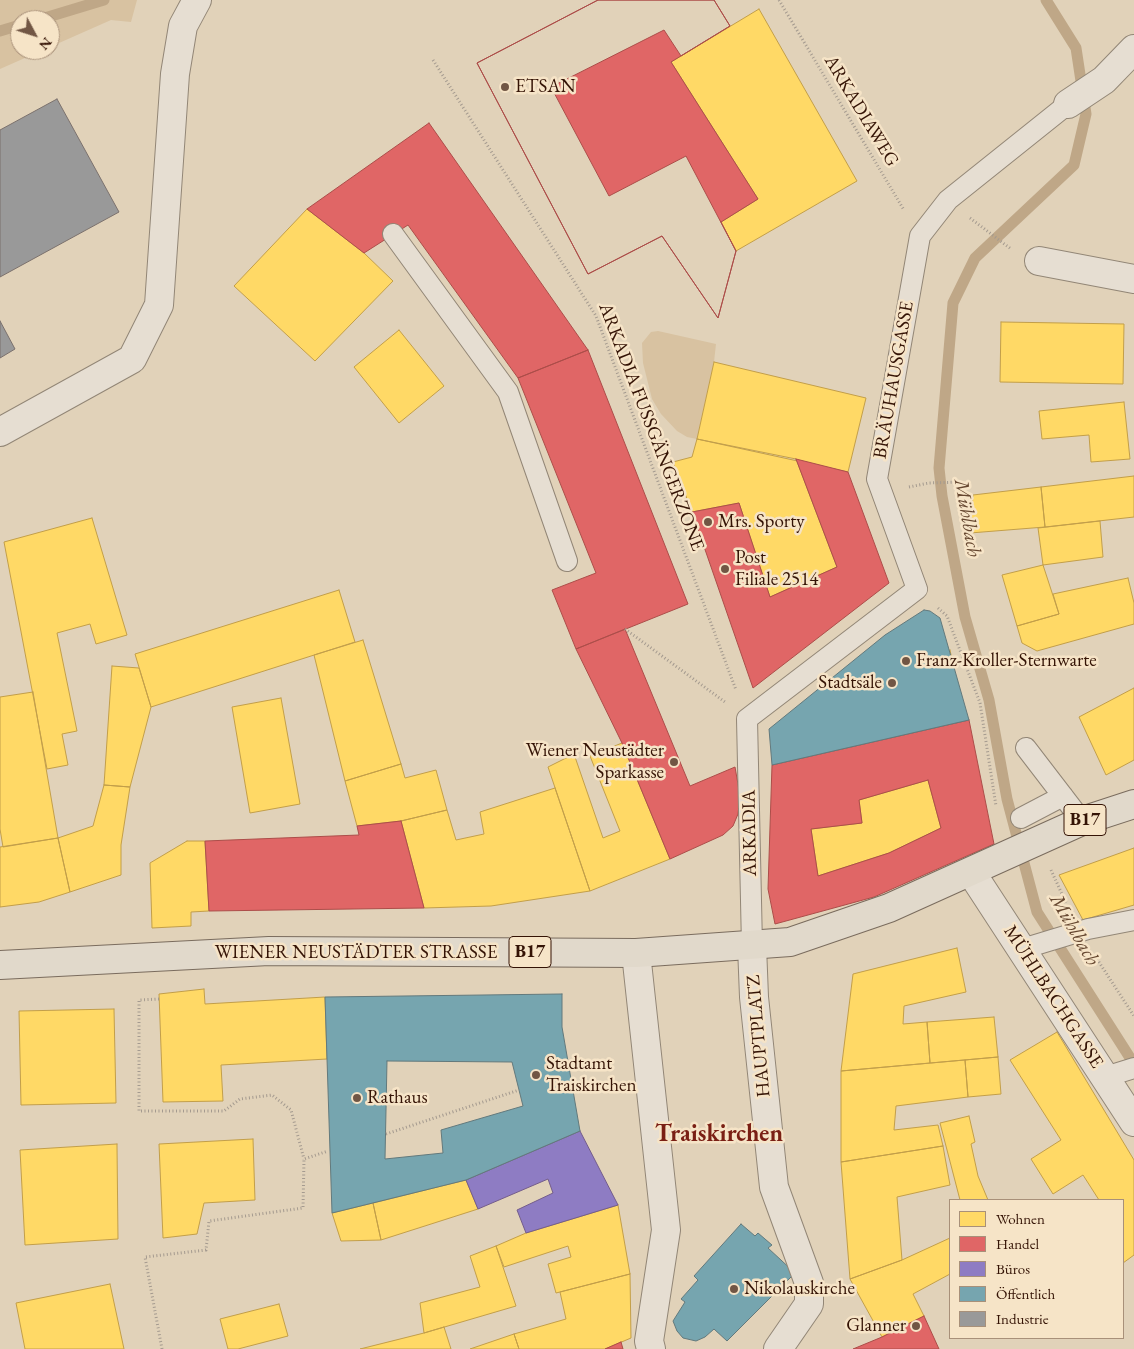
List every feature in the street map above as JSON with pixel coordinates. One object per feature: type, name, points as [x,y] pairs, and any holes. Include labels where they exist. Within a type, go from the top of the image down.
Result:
[{"type":"main road","name":"WIENER NEUSTÄDTER STRASSE","points":[[0,965],[269,951],[636,953],[790,942],[880,911],[1082,821],[1134,804]]},
{"type":"street","points":[[0,432],[132,359],[159,305],[175,74],[183,26],[197,0]]},
{"type":"street","name":"BRÄUHAUSGASSE","points":[[1068,104],[1104,80],[1134,48]]},
{"type":"street","points":[[1039,261],[1134,279]]},
{"type":"street","name":"MÜHLBACHGASSE","points":[[982,867],[1032,945],[1121,1072],[1134,1122]]},
{"type":"street","name":"HAUPTPLATZ","points":[[752,946],[754,997],[774,1187],[809,1283],[809,1304],[778,1349]]},
{"type":"street","points":[[636,953],[666,1230],[649,1341],[651,1349]]},
{"type":"lane","name":"BRÄUHAUSGASSE","points":[[917,589],[877,479],[920,236],[948,200],[1068,104]]},
{"type":"lane","points":[[393,234],[508,392],[567,561]]},
{"type":"lane","points":[[747,719],[917,589]]},
{"type":"lane","name":"ARKADIA","points":[[747,719],[752,946]]},
{"type":"lane","points":[[1026,748],[1082,821]]},
{"type":"lane","points":[[1022,818],[1063,796]]},
{"type":"lane","points":[[1032,945],[1134,920]]},
{"type":"path","name":"ARKADIAWEG","points":[[779,0],[920,236]]},
{"type":"path","name":"ARKADIA FUSSGÄNGERZONE","points":[[433,60],[596,316],[747,719]]},
{"type":"path","points":[[982,229],[1013,251]]},
{"type":"path","points":[[929,483],[961,482]]},
{"type":"path","points":[[917,589],[947,616],[980,702],[997,811]]},
{"type":"path","points":[[625,629],[747,719]]},
{"type":"path","points":[[159,999],[139,1000],[140,1111],[224,1111],[240,1099],[272,1095],[291,1110],[304,1159],[303,1208],[209,1221],[206,1250],[145,1257],[162,1349]]},
{"type":"path","points":[[386,1134],[519,1090]]},
{"type":"path","points":[[304,1159],[328,1151]]},
{"type":"shaded area","points":[[0,0],[137,0],[131,22],[111,20],[60,43],[60,10],[10,10],[10,60],[20,60],[0,69]]},
{"type":"shaded area","points":[[658,331],[716,344],[714,362],[697,439],[687,437],[677,431],[661,414],[652,399],[643,363],[642,343],[651,332]]},
{"type":"building: Wohnen","points":[[759,9],[857,181],[736,251],[721,222],[758,199],[671,62]]},
{"type":"building: Wohnen","points":[[307,209],[364,253],[393,281],[315,361],[234,286]]},
{"type":"building: Wohnen","points":[[1001,322],[1124,324],[1123,384],[1000,382]]},
{"type":"building: Wohnen","points":[[399,330],[444,386],[399,423],[354,367]]},
{"type":"building: Wohnen","points":[[714,362],[866,398],[848,472],[697,439]]},
{"type":"building: Wohnen","points":[[1124,402],[1130,459],[1091,462],[1089,435],[1042,439],[1039,411]]},
{"type":"building: Wohnen","points":[[697,439],[796,459],[837,567],[770,597],[739,503],[692,512],[673,462],[692,457]]},
{"type":"building: Wohnen","points":[[1134,476],[1134,517],[1045,527],[1041,487]]},
{"type":"building: Wohnen","points":[[1041,487],[1045,527],[970,533],[973,495]]},
{"type":"building: Wohnen","points":[[92,518],[127,635],[96,644],[90,624],[57,633],[77,731],[62,734],[68,765],[47,769],[4,542]]},
{"type":"building: Wohnen","points":[[1100,521],[1103,557],[1043,565],[1038,528]]},
{"type":"building: Wohnen","points":[[1043,565],[1059,614],[1017,626],[1002,575]]},
{"type":"building: Wohnen","points":[[1128,578],[1134,603],[1134,624],[1037,651],[1022,643],[1017,626],[1059,614],[1053,594]]},
{"type":"building: Wohnen","points":[[339,590],[355,642],[151,707],[135,654]]},
{"type":"building: Wohnen","points":[[363,640],[401,764],[345,781],[314,655]]},
{"type":"building: Wohnen","points":[[950,650],[954,669],[932,682],[921,681],[916,677],[914,668],[918,662]]},
{"type":"building: Wohnen","points":[[112,666],[139,668],[151,707],[130,787],[104,785]]},
{"type":"building: Wohnen","points":[[1134,688],[1134,760],[1106,775],[1079,717]]},
{"type":"building: Wohnen","points":[[33,692],[58,838],[3,847],[0,829],[0,697]]},
{"type":"building: Wohnen","points":[[281,698],[300,804],[250,813],[232,707]]},
{"type":"building: Wohnen","points":[[622,743],[670,859],[590,891],[548,767],[574,754],[603,838],[620,831],[590,756]]},
{"type":"building: Wohnen","points":[[401,764],[405,778],[436,770],[447,810],[401,821],[357,826],[345,781]]},
{"type":"building: Wohnen","points":[[928,780],[941,828],[889,853],[818,876],[811,829],[862,823],[859,800]]},
{"type":"building: Wohnen","points":[[104,785],[130,787],[121,845],[121,875],[70,892],[58,838],[93,826]]},
{"type":"building: Wohnen","points":[[555,788],[590,891],[491,906],[424,908],[401,821],[447,810],[456,840],[484,834],[480,812]]},
{"type":"building: Wohnen","points":[[58,838],[70,892],[39,902],[0,907],[0,847]]},
{"type":"building: Wohnen","points":[[187,841],[205,841],[209,911],[191,912],[191,926],[152,928],[150,863]]},
{"type":"building: Wohnen","points":[[1134,848],[1134,905],[1083,920],[1059,875]]},
{"type":"building: Wohnen","points":[[957,948],[966,992],[904,1006],[903,1024],[927,1022],[930,1063],[841,1071],[853,974]]},
{"type":"building: Wohnen","points":[[204,989],[205,1004],[325,997],[327,1059],[221,1065],[223,1101],[163,1102],[159,994]]},
{"type":"building: Wohnen","points":[[114,1009],[116,1103],[21,1105],[19,1011]]},
{"type":"building: Wohnen","points":[[994,1017],[998,1057],[930,1063],[927,1022]]},
{"type":"building: Wohnen","points":[[1057,1032],[1134,1160],[1134,1255],[1124,1262],[1124,1199],[1098,1199],[1083,1175],[1053,1194],[1031,1159],[1061,1140],[1010,1060]]},
{"type":"building: Wohnen","points":[[998,1057],[1001,1094],[968,1097],[965,1060]]},
{"type":"building: Wohnen","points":[[965,1060],[968,1097],[896,1106],[894,1130],[938,1125],[943,1146],[841,1162],[841,1071]]},
{"type":"building: Wohnen","points":[[969,1116],[975,1142],[971,1144],[978,1176],[988,1199],[960,1199],[940,1123]]},
{"type":"building: Wohnen","points":[[253,1139],[255,1200],[204,1203],[197,1234],[163,1238],[159,1144]]},
{"type":"building: Wohnen","points":[[117,1144],[118,1239],[25,1245],[20,1150]]},
{"type":"building: Wohnen","points":[[943,1146],[950,1185],[897,1197],[902,1260],[850,1279],[841,1162]]},
{"type":"building: Wohnen","points":[[466,1180],[478,1209],[381,1240],[373,1203]]},
{"type":"building: Wohnen","points":[[373,1203],[381,1240],[341,1241],[332,1213]]},
{"type":"building: Wohnen","points":[[618,1205],[630,1274],[556,1293],[548,1264],[571,1257],[568,1246],[504,1267],[496,1246],[526,1233]]},
{"type":"building: Wohnen","points":[[949,1238],[949,1275],[913,1294],[924,1316],[882,1337],[850,1279],[902,1260]]},
{"type":"building: Wohnen","points":[[496,1246],[516,1306],[424,1333],[420,1303],[480,1287],[470,1256]]},
{"type":"building: Wohnen","points":[[630,1274],[631,1338],[605,1349],[519,1349],[514,1334],[566,1319],[560,1292]]},
{"type":"building: Wohnen","points":[[110,1284],[124,1349],[25,1349],[16,1303]]},
{"type":"building: Wohnen","points":[[279,1304],[288,1336],[238,1349],[228,1349],[220,1319]]},
{"type":"building: Wohnen","points":[[444,1327],[451,1349],[360,1349],[424,1333]]},
{"type":"building: Wohnen","points":[[514,1334],[519,1349],[470,1349]]},
{"type":"building: Handel","points":[[598,0],[714,0],[730,26],[671,62],[758,199],[721,222],[736,251],[718,318],[662,236],[588,274],[477,63]]},
{"type":"building: Handel","points":[[598,0],[714,0],[730,26],[681,56],[664,30],[551,87],[609,196],[686,156],[736,251],[718,318],[662,236],[588,274],[477,63]]},
{"type":"building: Handel","points":[[429,123],[588,350],[518,378],[408,225],[364,253],[307,209]]},
{"type":"building: Handel","points":[[588,350],[688,604],[576,649],[552,590],[596,573],[518,378]]},
{"type":"building: Handel","points":[[796,459],[848,472],[889,583],[753,688],[692,512],[739,503],[770,597],[837,567]]},
{"type":"building: Handel","points":[[625,629],[690,786],[735,767],[740,796],[738,814],[733,826],[723,835],[670,859],[622,743],[576,649]]},
{"type":"building: Handel","points":[[969,720],[994,844],[874,897],[775,924],[768,889],[772,765]],"holes":[[[928,780],[941,828],[889,853],[818,876],[811,829],[862,823],[859,800]]]},
{"type":"building: Handel","points":[[401,821],[424,908],[209,911],[205,841],[359,835],[357,826]]},
{"type":"building: Handel","name":"Glanner","points":[[924,1316],[939,1349],[853,1349],[882,1337]]},
{"type":"building: Handel","points":[[621,1342],[623,1349],[605,1349]]},
{"type":"building: Büros","points":[[580,1131],[618,1205],[526,1233],[517,1210],[553,1193],[548,1179],[478,1209],[466,1180]]},
{"type":"building: Öffentlich","name":"Stadtsäle","points":[[924,610],[930,611],[940,618],[969,720],[772,765],[769,729],[885,635]]},
{"type":"building: Öffentlich","name":"Rathaus","points":[[562,994],[562,1027],[580,1131],[466,1180],[332,1213],[325,997]],"holes":[[[387,1061],[512,1062],[523,1106],[441,1130],[443,1153],[385,1159]]]},
{"type":"building: Öffentlich","name":"Nikolauskirche","points":[[741,1224],[755,1236],[758,1233],[772,1245],[768,1248],[795,1273],[727,1341],[714,1329],[705,1337],[696,1341],[683,1338],[677,1331],[673,1321],[685,1302],[681,1299],[698,1280],[694,1276]]},
{"type":"building: Industrie","points":[[57,99],[119,212],[0,277],[0,130]]},
{"type":"building: Industrie","points":[[0,321],[15,349],[0,358]]},
{"type":"waterway","points":[[60,13],[104,0]]},
{"type":"waterway","name":"Mühlbach","points":[[1046,0],[1076,48],[1086,114],[1074,165],[975,258],[953,303],[939,468],[942,496],[965,617],[989,700],[1007,799],[1037,912],[1134,1064]]},
{"type":"waterway","points":[[0,31],[10,28]]},
{"type":"place","name":"ETSAN","points":[[505,87]]},
{"type":"place","name":"Mrs. Sporty","points":[[708,522]]},
{"type":"place","name":"Post Filiale 2514","points":[[725,569]]},
{"type":"place","name":"Franz-Kroller-Sternwarte","points":[[906,661]]},
{"type":"place","name":"Stadtsäle","points":[[892,683]]},
{"type":"place","name":"Wiener Neustädter Sparkasse","points":[[674,762]]},
{"type":"place","name":"Stadtamt Traiskirchen","points":[[536,1075]]},
{"type":"place","name":"Rathaus","points":[[357,1098]]},
{"type":"place","name":"Nikolauskirche","points":[[734,1289]]},
{"type":"place","name":"Glanner","points":[[916,1326]]},
{"type":"district","name":"Traiskirchen","points":[[719,1134]]}]
